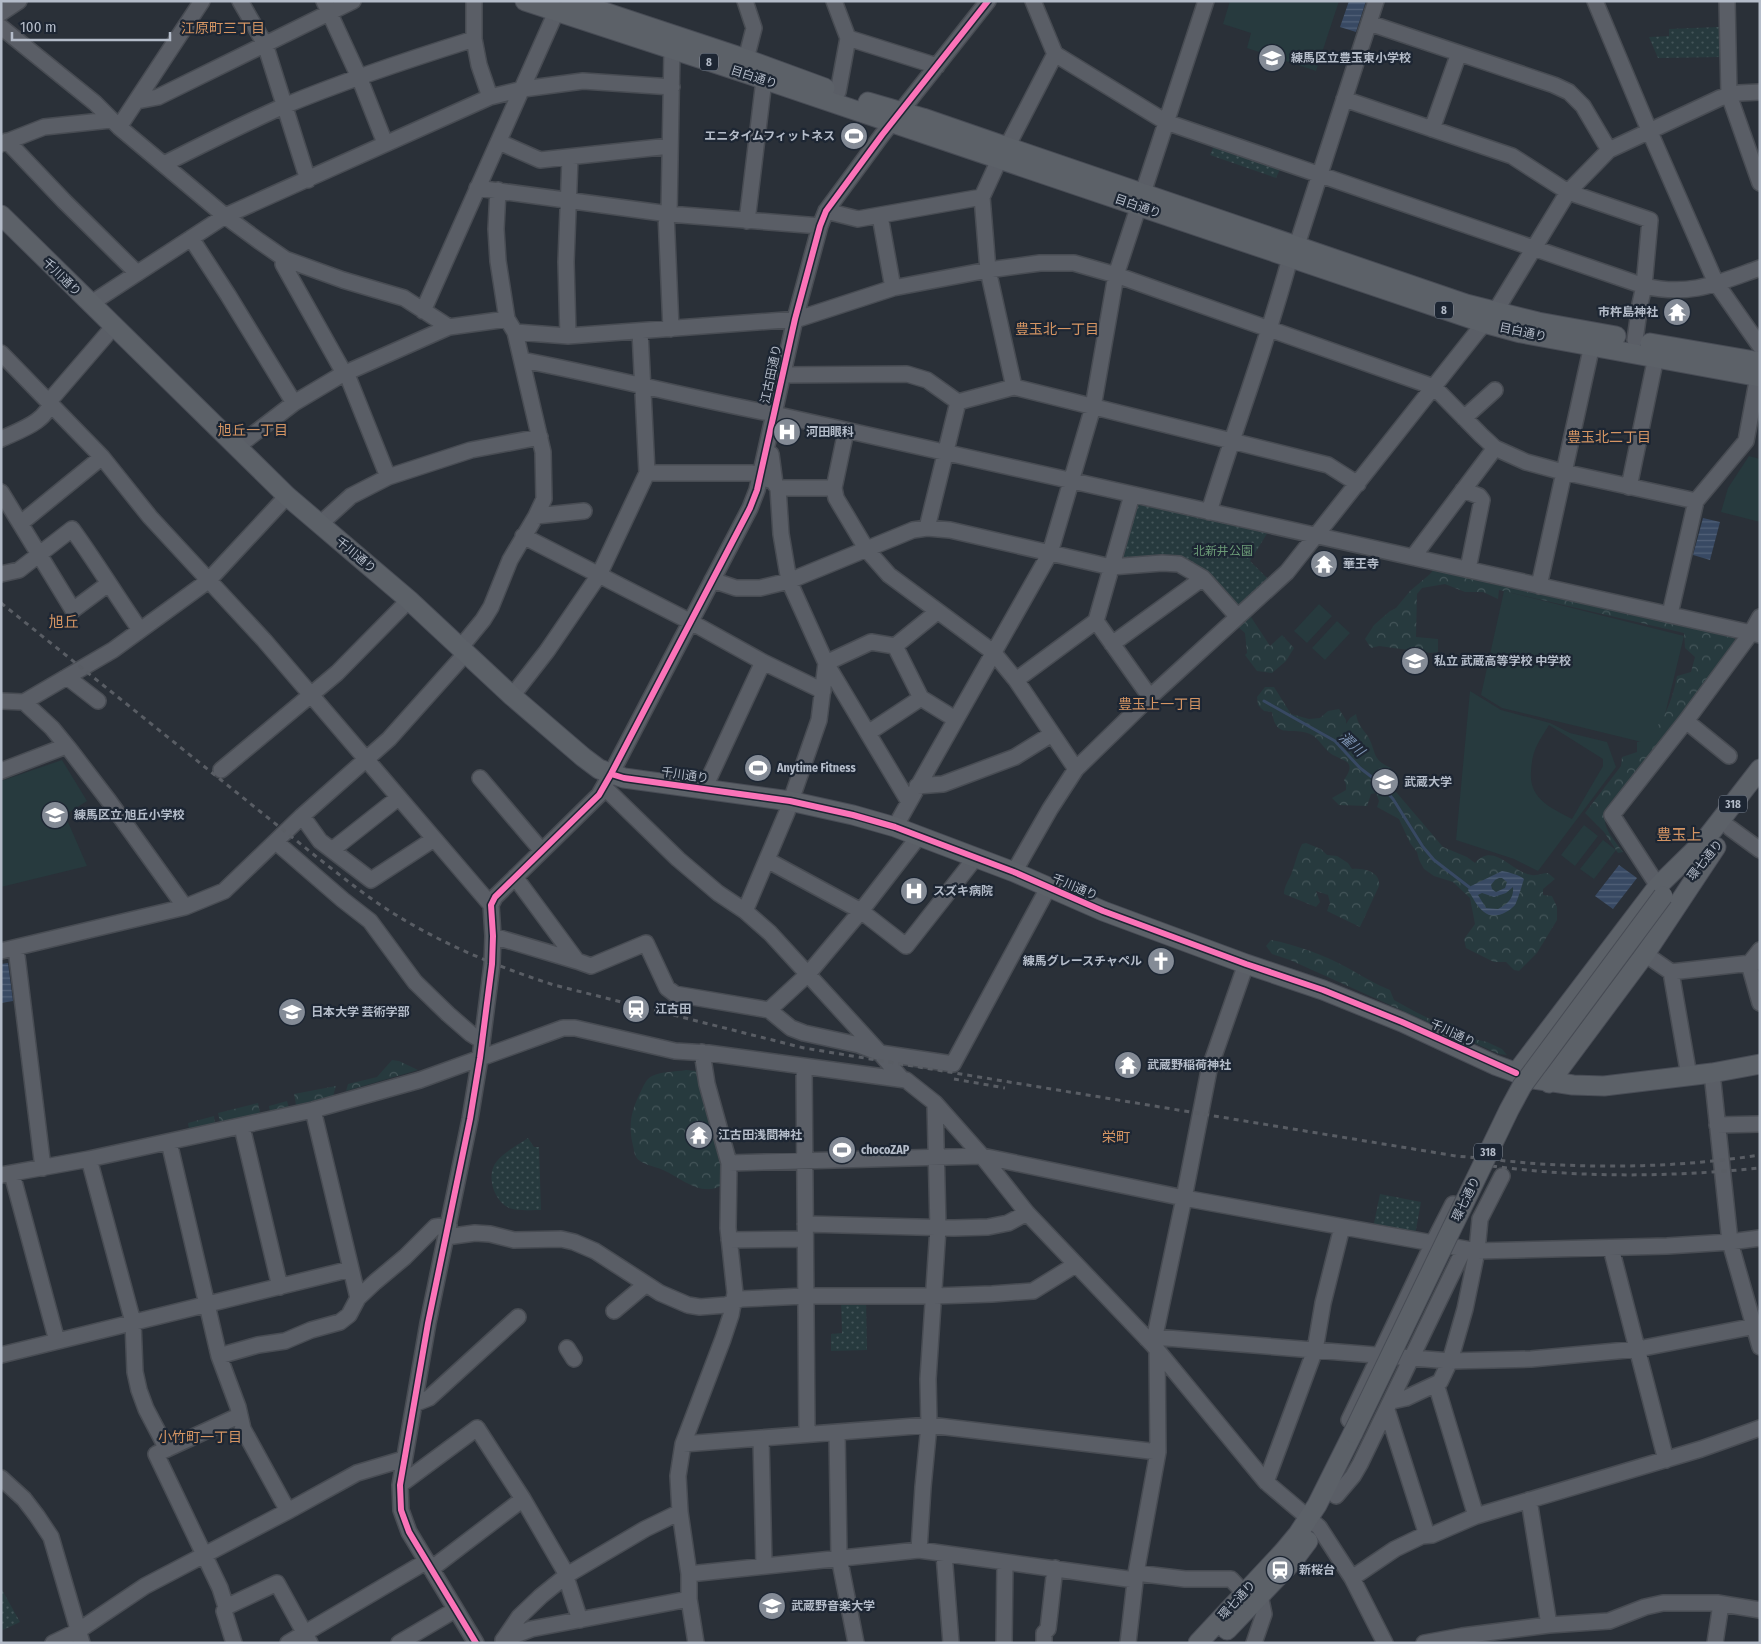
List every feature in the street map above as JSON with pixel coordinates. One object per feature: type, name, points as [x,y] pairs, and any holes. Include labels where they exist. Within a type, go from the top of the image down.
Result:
[{"type":"main road","name":"目白通り","points":[[525,1],[563,5],[746,59],[838,92],[897,118]]},
{"type":"main road","name":"目白通り","points":[[563,5],[672,50],[764,80],[897,118],[1293,252],[1466,304],[1521,333],[1759,372]]},
{"type":"main road","name":"千川通り","points":[[1,216],[287,496],[410,600],[512,696],[583,758],[599,769],[607,780],[624,778],[790,801],[895,827],[1014,872],[1103,911],[1246,964],[1323,990],[1402,1022],[1516,1073],[1549,1083],[1573,1086],[1604,1086],[1712,1073],[1760,1064]]},
{"type":"main road","name":"目白通り","points":[[1490,317],[1538,322],[1636,340],[1759,372]]},
{"type":"main road","name":"環七通り","points":[[1198,1643],[1252,1594],[1293,1561],[1330,1494],[1518,1094],[1539,1062],[1664,895],[1711,843],[1760,769]]},
{"type":"main road","name":"環七通り","points":[[1711,843],[1730,828],[1760,789]]},
{"type":"main road","points":[[1549,1083],[1645,954],[1711,843]]},
{"type":"main road","points":[[1516,1073],[1664,895]]},
{"type":"main road","name":"環七通り","points":[[1215,1643],[1252,1594]]},
{"type":"street","points":[[1,13],[19,1]]},
{"type":"street","points":[[137,273],[4,143],[44,127],[115,123],[137,101],[202,1]]},
{"type":"street","points":[[240,1],[265,44],[308,180]]},
{"type":"street","points":[[137,101],[158,97],[265,44],[327,7],[353,1]]},
{"type":"street","points":[[474,1],[474,39],[479,65],[490,97]]},
{"type":"street","points":[[745,1],[754,28],[746,59]]},
{"type":"street","points":[[834,1],[848,38],[838,92]]},
{"type":"street","name":"江古田通り","points":[[491,905],[495,897],[599,795],[750,508],[762,475],[795,319],[820,226],[826,211],[988,1]]},
{"type":"street","points":[[1033,1],[1055,54],[1166,122],[1644,286],[1674,291],[1690,290],[1716,284],[1760,268]]},
{"type":"street","points":[[895,827],[1050,553],[1070,481],[1094,407],[1116,274],[1206,1]]},
{"type":"street","points":[[1209,512],[1376,1]]},
{"type":"street","points":[[1595,1],[1716,284],[1760,346]]},
{"type":"street","points":[[1727,1],[1729,95],[1760,183]]},
{"type":"street","points":[[423,311],[477,188],[563,5]]},
{"type":"street","points":[[327,7],[359,77],[385,143]]},
{"type":"street","points":[[1369,23],[1554,85],[1569,92],[1583,106],[1609,150]]},
{"type":"street","points":[[1,27],[95,103],[115,123],[225,216],[285,259],[404,298],[449,327]]},
{"type":"street","points":[[848,38],[937,66]]},
{"type":"street","points":[[164,164],[284,106],[359,77],[474,39]]},
{"type":"street","points":[[671,329],[668,214],[672,50]]},
{"type":"street","points":[[1432,129],[1459,53]]},
{"type":"street","points":[[1014,387],[988,270],[982,197],[1055,54]]},
{"type":"street","points":[[747,221],[764,80]]},
{"type":"street","points":[[90,304],[225,216],[490,97],[523,89],[583,81],[672,87]]},
{"type":"street","points":[[1014,872],[1076,769],[1150,697],[1287,572],[1490,317],[1568,192],[1609,150],[1649,130],[1729,95],[1760,92]]},
{"type":"street","points":[[1344,99],[1512,156],[1568,192],[1650,220],[1644,286],[1636,340]]},
{"type":"street","points":[[499,142],[540,160],[670,146]]},
{"type":"street","points":[[568,336],[566,262],[570,158]]},
{"type":"street","points":[[477,188],[668,214],[820,226]]},
{"type":"street","points":[[1,951],[185,906],[224,892],[302,816],[389,739],[463,651],[491,607],[510,560],[544,499],[543,452],[522,360],[511,325],[497,247],[498,190]]},
{"type":"street","points":[[826,211],[858,219],[982,197]]},
{"type":"street","points":[[880,216],[893,288]]},
{"type":"street","points":[[191,238],[228,294],[294,403]]},
{"type":"street","points":[[285,259],[283,264],[345,373],[388,477]]},
{"type":"street","points":[[238,446],[294,403],[345,373],[449,327],[511,325],[568,336],[795,319],[893,288],[988,270],[1054,262],[1074,264],[1116,274],[1434,387],[1495,448],[1526,462],[1696,501]]},
{"type":"street","points":[[1,439],[35,423],[49,409],[52,398],[114,326]]},
{"type":"street","points":[[512,696],[547,651],[599,575],[647,473],[640,331]]},
{"type":"street","points":[[1539,586],[1592,345]]},
{"type":"street","points":[[1,353],[102,457],[150,517],[264,640],[491,905],[492,964],[480,1058],[470,1119],[428,1323],[400,1485],[401,1510],[404,1521],[476,1643]]},
{"type":"street","points":[[1629,487],[1656,356]]},
{"type":"street","points":[[522,360],[774,414],[1755,634]]},
{"type":"street","points":[[1670,614],[1696,501],[1746,441],[1759,372]]},
{"type":"street","points":[[783,375],[907,374],[927,380],[958,402]]},
{"type":"street","points":[[958,402],[1014,387],[1328,465],[1358,484]]},
{"type":"street","points":[[1464,418],[1496,390]]},
{"type":"street","points":[[927,528],[958,402]]},
{"type":"street","points":[[846,431],[834,488],[836,498],[867,550],[889,575],[993,652],[1016,680],[1076,769]]},
{"type":"street","points":[[320,524],[352,496],[388,477],[471,450],[540,437]]},
{"type":"street","points":[[769,442],[789,581],[826,663],[909,802]]},
{"type":"street","points":[[1412,557],[1495,448]]},
{"type":"street","points":[[21,523],[102,457]]},
{"type":"street","points":[[647,473],[752,473],[762,475],[776,486],[834,488]]},
{"type":"street","points":[[1464,490],[1479,496],[1482,500],[1468,569]]},
{"type":"street","points":[[1,492],[73,610],[108,584]]},
{"type":"street","points":[[1016,680],[1096,621],[1132,494]]},
{"type":"street","points":[[1,702],[24,702],[114,650],[208,581],[287,496]]},
{"type":"street","points":[[536,516],[584,511]]},
{"type":"street","points":[[712,580],[736,588],[760,588],[789,581],[913,530],[927,528],[950,530],[1111,567],[1162,563],[1179,564],[1203,578],[1237,616]]},
{"type":"street","points":[[1,574],[19,570],[72,529],[90,553],[108,584],[140,630]]},
{"type":"street","points":[[523,536],[691,622],[763,662],[823,691]]},
{"type":"street","points":[[1112,644],[1203,578]]},
{"type":"street","points":[[220,770],[337,673],[410,600]]},
{"type":"street","points":[[826,663],[871,642],[895,646],[937,612]]},
{"type":"street","points":[[1664,895],[1612,815],[1755,634],[1760,617]]},
{"type":"street","points":[[1096,621],[1150,697]]},
{"type":"street","points":[[895,646],[921,698],[955,719]]},
{"type":"street","points":[[704,789],[763,662]]},
{"type":"street","points":[[745,911],[790,801],[819,720],[826,663]]},
{"type":"street","points":[[67,677],[98,701]]},
{"type":"street","points":[[868,733],[921,698]]},
{"type":"street","points":[[24,702],[52,728],[109,801],[185,906]]},
{"type":"street","points":[[1686,721],[1729,756]]},
{"type":"street","points":[[918,786],[944,784],[1015,757],[1052,734]]},
{"type":"street","points":[[1,771],[66,746]]},
{"type":"street","points":[[480,778],[542,851]]},
{"type":"street","points":[[607,780],[678,859],[718,894],[745,911],[770,933],[902,1079]]},
{"type":"street","points":[[332,850],[398,798]]},
{"type":"street","points":[[302,816],[320,841],[371,880],[434,839]]},
{"type":"street","points":[[1730,828],[1760,850]]},
{"type":"street","points":[[769,1010],[808,974],[862,911],[919,836]]},
{"type":"street","points":[[276,842],[370,921],[415,982],[448,1014],[482,1042]]},
{"type":"street","points":[[767,860],[862,911],[906,946],[976,857]]},
{"type":"street","points":[[515,877],[577,961]]},
{"type":"street","points":[[493,936],[591,966],[646,943],[667,988],[675,994],[769,1010],[791,1028],[804,1034],[859,1045],[880,1053],[953,1064],[1048,888]]},
{"type":"street","points":[[16,948],[44,1168]]},
{"type":"street","points":[[1760,950],[1754,963],[1760,1003]]},
{"type":"street","points":[[1645,954],[1671,972],[1754,963]]},
{"type":"street","points":[[1128,1643],[1135,1577],[1158,1452],[1153,1343],[1209,1070],[1246,964]]},
{"type":"street","points":[[1671,972],[1689,1076]]},
{"type":"street","points":[[57,1341],[47,1299],[7,1174],[89,1159],[313,1110],[420,1080],[563,1028],[575,1028],[675,1050],[902,1079],[936,1103],[982,1156],[1027,1213],[1075,1265],[1153,1343],[1266,1482],[1314,1523],[1352,1578],[1385,1643]]},
{"type":"street","points":[[696,1643],[689,1599],[689,1574],[680,1512],[678,1476],[683,1444],[723,1339],[735,1293],[729,1240],[729,1163],[707,1084],[702,1052]]},
{"type":"street","points":[[804,1066],[807,1434]]},
{"type":"street","points":[[1712,1073],[1730,1242],[1757,1326],[1760,1347]]},
{"type":"street","points":[[919,1550],[923,1487],[930,1425],[928,1379],[938,1228],[936,1103]]},
{"type":"street","points":[[313,1110],[358,1298]]},
{"type":"street","points":[[1717,1124],[1760,1124]]},
{"type":"street","points":[[242,1127],[280,1286]]},
{"type":"street","points":[[169,1142],[219,1356],[243,1429],[288,1511]]},
{"type":"street","points":[[729,1163],[982,1156],[1184,1198],[1470,1250],[1611,1248],[1730,1242],[1760,1238]]},
{"type":"street","points":[[89,1159],[133,1322],[135,1372],[139,1390],[146,1409],[167,1449]]},
{"type":"street","points":[[1330,1494],[1353,1476],[1412,1357],[1470,1250],[1480,1219],[1502,1176]]},
{"type":"street","points":[[1330,1494],[1336,1449],[1453,1204]]},
{"type":"street","points":[[729,1240],[805,1232],[988,1227],[1008,1223],[1027,1213]]},
{"type":"street","points":[[1266,1482],[1315,1350],[1323,1303],[1342,1226]]},
{"type":"street","points":[[219,1356],[258,1345],[286,1341],[311,1330],[340,1322],[349,1315],[358,1298],[435,1227],[448,1231],[490,1234],[514,1240],[561,1239],[574,1242],[595,1251],[660,1293],[688,1305],[711,1307],[726,1305],[741,1299],[806,1296],[934,1296],[1033,1291],[1075,1265]]},
{"type":"street","points":[[1611,1248],[1666,1460]]},
{"type":"street","points":[[1389,1405],[1440,1382],[1450,1361],[1465,1309],[1470,1250]]},
{"type":"street","points":[[1,1355],[351,1269]]},
{"type":"street","points":[[614,1311],[646,1285]]},
{"type":"street","points":[[414,1404],[429,1398],[518,1317]]},
{"type":"street","points":[[1153,1343],[1315,1350],[1450,1361],[1531,1359],[1638,1349],[1757,1326]]},
{"type":"street","points":[[1436,1384],[1476,1516]]},
{"type":"street","points":[[1389,1405],[1427,1535]]},
{"type":"street","points":[[234,1643],[224,1611],[226,1607],[220,1588],[156,1454],[234,1418],[241,1420]]},
{"type":"street","points":[[683,1444],[930,1425],[1158,1452]]},
{"type":"street","points":[[400,1485],[477,1428],[523,1499],[567,1576],[580,1620]]},
{"type":"street","points":[[1352,1578],[1395,1549],[1476,1516],[1666,1460],[1760,1428]]},
{"type":"street","points":[[837,1433],[839,1558],[856,1643]]},
{"type":"street","points":[[761,1438],[764,1566]]},
{"type":"street","points":[[53,1643],[80,1637],[145,1586],[357,1473],[404,1459]]},
{"type":"street","points":[[1,1478],[24,1499],[51,1537],[80,1637]]},
{"type":"street","points":[[288,1643],[307,1638],[429,1565],[523,1499]]},
{"type":"street","points":[[1529,1500],[1549,1625]]},
{"type":"street","points":[[500,1641],[518,1616],[567,1576],[645,1529],[680,1512]]},
{"type":"street","points":[[689,1574],[919,1550],[1135,1577],[1231,1579],[1252,1594],[1264,1614],[1254,1643]]},
{"type":"street","points":[[944,1554],[951,1643]]},
{"type":"street","points":[[1004,1643],[1005,1562]]},
{"type":"street","points":[[1044,1643],[1044,1633],[1048,1629],[1055,1568]]},
{"type":"street","points":[[226,1607],[277,1583],[307,1638]]},
{"type":"street","points":[[500,1641],[531,1629],[689,1599]]},
{"type":"street","points":[[1424,1643],[1462,1636],[1549,1625],[1609,1621],[1645,1607],[1663,1603],[1721,1604],[1760,1610]]},
{"type":"street","points":[[1715,1643],[1721,1604]]},
{"type":"street","points":[[399,1643],[455,1610]]},
{"type":"green space","points":[[1230,1],[1339,1],[1316,71],[1247,48],[1251,33],[1223,24]]},
{"type":"green space","points":[[1719,27],[1720,57],[1658,58],[1649,37],[1669,36],[1669,29]]},
{"type":"green space","points":[[1214,146],[1280,169],[1276,178],[1210,155]]},
{"type":"green space","points":[[1749,456],[1760,459],[1760,522],[1721,512],[1728,488]]},
{"type":"green space","name":"北新井公園","points":[[1137,503],[1268,532],[1250,561],[1269,580],[1243,606],[1237,606],[1201,569],[1121,561]]},
{"type":"green space","points":[[1435,568],[1476,575],[1490,584],[1507,584],[1733,634],[1735,640],[1728,654],[1704,687],[1607,807],[1605,814],[1606,826],[1611,837],[1623,852],[1618,853],[1604,832],[1585,813],[1621,766],[1622,757],[1637,752],[1637,742],[1648,740],[1654,732],[1670,703],[1677,676],[1691,672],[1695,657],[1685,648],[1684,633],[1499,590],[1498,599],[1483,592],[1465,592],[1445,584],[1422,588],[1417,594],[1416,637],[1438,639],[1438,652],[1431,653],[1379,646],[1371,648],[1365,639],[1374,625],[1396,608],[1410,591]]},
{"type":"green space","points":[[1504,591],[1684,636],[1661,731],[1650,744],[1502,708],[1481,695]]},
{"type":"green space","points":[[1319,604],[1332,616],[1307,643],[1294,631]]},
{"type":"green space","points":[[1248,616],[1251,617],[1270,646],[1282,635],[1294,648],[1286,661],[1272,673],[1257,671],[1245,655],[1247,653],[1245,633],[1238,627]]},
{"type":"green space","points":[[1337,621],[1350,633],[1325,660],[1312,648]]},
{"type":"green space","points":[[1265,687],[1274,687],[1291,714],[1309,719],[1320,718],[1328,711],[1339,709],[1346,720],[1346,724],[1356,714],[1377,758],[1384,765],[1391,768],[1384,774],[1391,786],[1443,847],[1467,857],[1475,863],[1482,857],[1489,855],[1503,860],[1525,873],[1534,875],[1548,873],[1555,879],[1543,889],[1543,895],[1552,896],[1557,907],[1557,920],[1537,953],[1519,971],[1514,970],[1506,962],[1494,962],[1466,948],[1464,939],[1475,924],[1470,898],[1453,882],[1434,876],[1424,869],[1399,819],[1377,807],[1379,801],[1376,793],[1371,794],[1367,806],[1339,805],[1332,798],[1346,790],[1344,780],[1350,768],[1349,764],[1330,753],[1313,735],[1281,730],[1277,727],[1272,712],[1264,711],[1258,705],[1257,697]]},
{"type":"green space","points":[[1470,691],[1501,710],[1550,723],[1570,733],[1607,742],[1616,767],[1538,871],[1514,859],[1456,840]],"holes":[[[1549,725],[1603,759],[1603,766],[1572,819],[1543,802],[1531,781],[1534,752]]]},
{"type":"green space","points":[[62,760],[87,801],[65,815],[87,866],[1,887],[1,781]]},
{"type":"green space","points":[[1584,825],[1598,836],[1575,866],[1561,855]]},
{"type":"green space","points":[[1603,840],[1616,850],[1594,879],[1580,869]]},
{"type":"green space","points":[[1306,843],[1321,849],[1327,855],[1337,856],[1348,863],[1352,869],[1366,870],[1377,877],[1379,886],[1360,927],[1327,911],[1330,903],[1328,895],[1316,891],[1320,902],[1316,907],[1284,894],[1285,886],[1291,875],[1300,848],[1302,844]]},
{"type":"green space","points":[[1271,940],[1300,948],[1339,963],[1390,990],[1394,1000],[1414,1011],[1436,1022],[1452,1024],[1474,1039],[1487,1042],[1502,1049],[1507,1055],[1499,1054],[1290,960],[1272,954],[1266,946]]},
{"type":"green space","points":[[392,1060],[399,1061],[418,1070],[346,1091],[348,1084],[377,1077]]},
{"type":"green space","points":[[686,1070],[696,1071],[701,1077],[716,1131],[723,1172],[722,1185],[714,1188],[699,1188],[692,1185],[663,1170],[641,1162],[634,1153],[631,1138],[631,1118],[645,1082],[656,1074]]},
{"type":"green space","points":[[336,1086],[333,1096],[296,1105],[294,1094]]},
{"type":"green space","points":[[287,1101],[289,1108],[270,1112],[269,1106]]},
{"type":"green space","points":[[258,1103],[260,1113],[220,1122],[218,1113]]},
{"type":"green space","points":[[214,1116],[215,1124],[189,1129],[188,1123]]},
{"type":"green space","points":[[528,1138],[534,1147],[539,1147],[541,1210],[509,1208],[499,1200],[493,1187],[492,1173],[497,1161]]},
{"type":"green space","points":[[1380,1194],[1421,1202],[1415,1235],[1373,1228]]},
{"type":"green space","points":[[841,1300],[866,1300],[867,1350],[831,1351],[831,1334],[842,1333]]},
{"type":"green space","points":[[1,1588],[20,1622],[1,1631]]},
{"type":"water","points":[[1349,1],[1366,1],[1356,32],[1340,27]]},
{"type":"water","points":[[1703,518],[1720,522],[1710,560],[1693,555]]},
{"type":"water","points":[[1619,865],[1637,878],[1613,909],[1595,896]]},
{"type":"water","points":[[1502,871],[1524,879],[1515,905],[1508,911],[1496,915],[1488,914],[1481,910],[1468,890],[1469,887]],"holes":[[[1499,878],[1507,882],[1505,888],[1496,892],[1492,889],[1491,885]],[[1513,887],[1510,900],[1498,909],[1486,908],[1478,895],[1482,893],[1494,897],[1506,893]]]},
{"type":"water","points":[[8,963],[13,1001],[1,1003],[1,964]]},
{"type":"waterway","name":"濯川","points":[[1264,701],[1335,741],[1393,799],[1423,847],[1434,860],[1469,887]]},
{"type":"railway","points":[[1,603],[318,858],[380,904],[419,929],[457,947],[495,964],[554,985],[804,1048],[1456,1156],[1536,1164],[1612,1166],[1661,1165],[1760,1155]]},
{"type":"railway","points":[[954,1079],[1005,1088]]},
{"type":"railway","points":[[1492,1166],[1559,1173],[1626,1175],[1760,1168]]},
{"type":"cycle path","points":[[476,1643],[409,1532],[401,1510],[400,1485],[428,1323],[470,1119],[480,1058],[492,964],[491,905],[495,897],[599,795],[611,774],[750,508],[757,490],[795,319],[820,226],[826,211],[882,135],[988,1]]},
{"type":"cycle path","points":[[611,774],[624,778],[790,801],[853,815],[895,827],[1014,872],[1103,911],[1246,964],[1323,990],[1402,1022],[1516,1073]]},
{"type":"place","name":"練馬区立豊玉東小学校","points":[[1272,58]]},
{"type":"place","name":"エニタイムフィットネス","points":[[854,136]]},
{"type":"place","name":"市杵島神社","points":[[1677,312]]},
{"type":"place","name":"河田眼科","points":[[787,432]]},
{"type":"place","name":"華王寺","points":[[1324,564]]},
{"type":"place","name":"私立 武蔵高等学校 中学校","points":[[1415,661]]},
{"type":"place","name":"Anytime Fitness","points":[[758,768]]},
{"type":"place","name":"武蔵大学","points":[[1385,782]]},
{"type":"place","name":"練馬区立 旭丘小学校","points":[[55,815]]},
{"type":"place","name":"スズキ病院","points":[[914,891]]},
{"type":"place","name":"練馬グレースチャペル","points":[[1161,961]]},
{"type":"place","name":"江古田","points":[[636,1009]]},
{"type":"place","name":"日本大学 芸術学部","points":[[292,1012]]},
{"type":"place","name":"武蔵野稲荷神社","points":[[1128,1065]]},
{"type":"place","name":"江古田浅間神社","points":[[699,1135]]},
{"type":"place","name":"chocoZAP","points":[[842,1150]]},
{"type":"place","name":"新桜台","points":[[1280,1570]]},
{"type":"place","name":"武蔵野音楽大学","points":[[772,1606]]},
{"type":"district","name":"江原町三丁目","points":[[223,28]]},
{"type":"district","name":"豊玉北一丁目","points":[[1057,329]]},
{"type":"district","name":"旭丘一丁目","points":[[253,430]]},
{"type":"district","name":"豊玉北二丁目","points":[[1609,437]]},
{"type":"district","name":"旭丘","points":[[64,622]]},
{"type":"district","name":"豊玉上一丁目","points":[[1160,704]]},
{"type":"district","name":"豊玉上","points":[[1679,835]]},
{"type":"district","name":"栄町","points":[[1116,1137]]},
{"type":"district","name":"小竹町一丁目","points":[[200,1437]]}]
